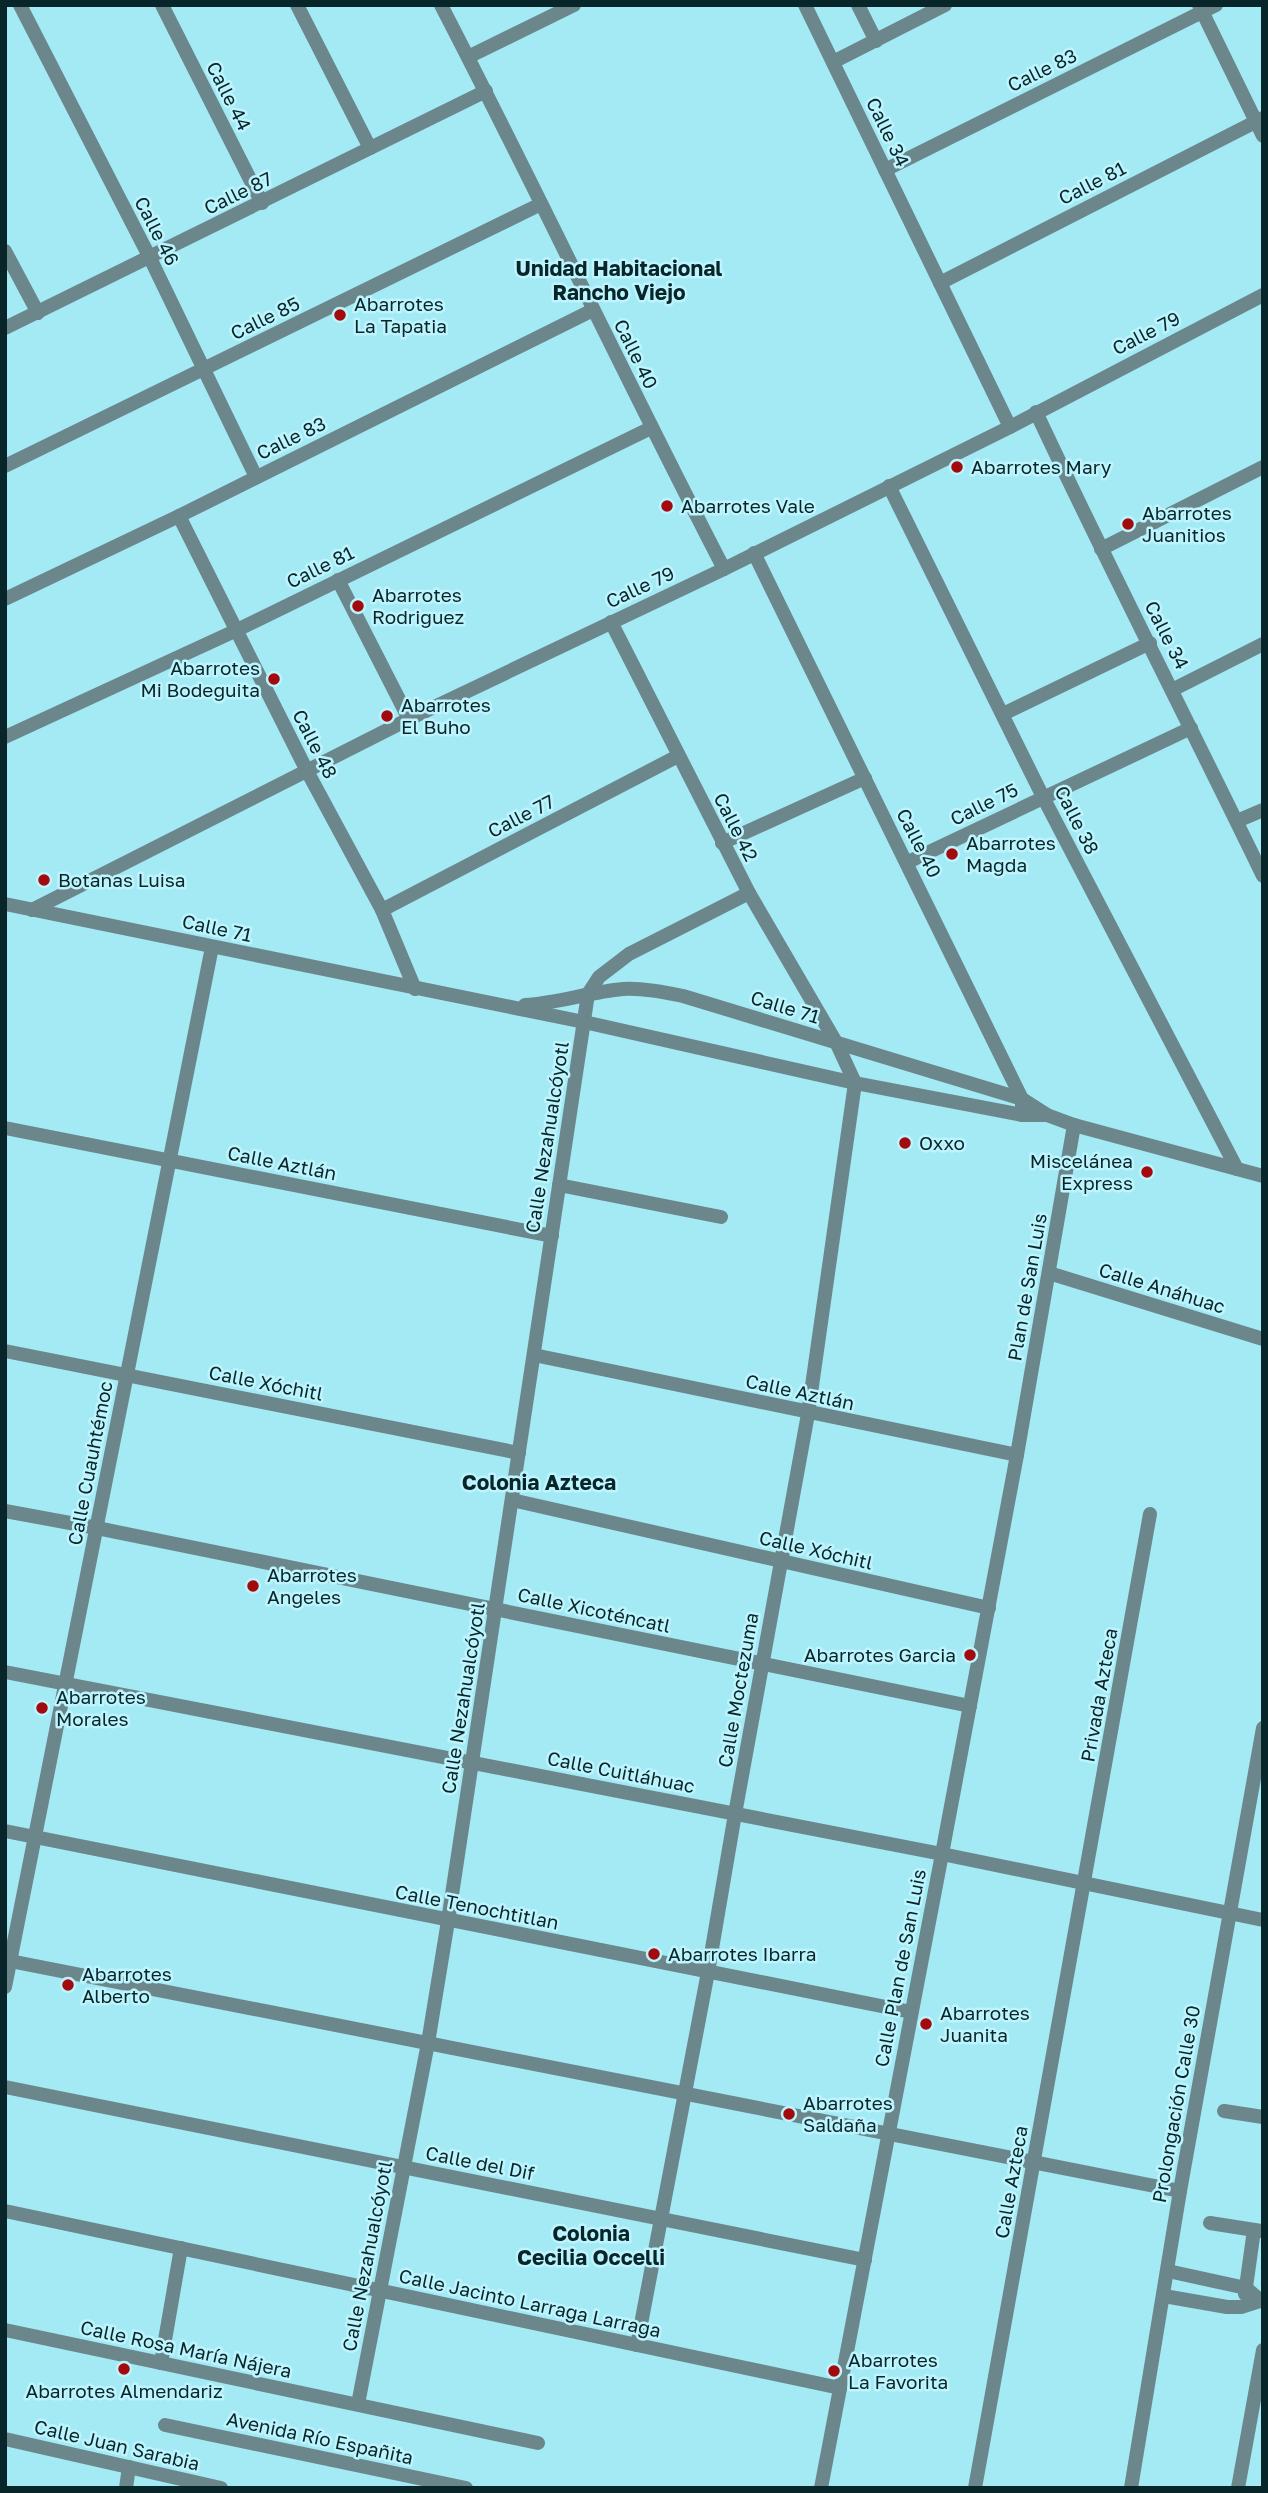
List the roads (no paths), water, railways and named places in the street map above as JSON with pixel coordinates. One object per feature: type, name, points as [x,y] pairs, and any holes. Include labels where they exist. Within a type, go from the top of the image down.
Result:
[{"type":"street","name":"Calle 46","points":[[20,5],[150,258],[257,477]]},
{"type":"street","name":"Calle 44","points":[[162,5],[262,203]]},
{"type":"street","points":[[297,5],[370,148]]},
{"type":"street","name":"Calle 40","points":[[441,5],[724,569]]},
{"type":"street","points":[[468,57],[574,5]]},
{"type":"street","name":"Calle 34","points":[[805,5],[1010,427]]},
{"type":"street","points":[[858,5],[876,41]]},
{"type":"street","points":[[834,62],[946,5]]},
{"type":"street","points":[[1206,7],[1259,119],[1263,136]]},
{"type":"street","name":"Calle 83","points":[[885,170],[1206,7]]},
{"type":"street","name":"Calle 87","points":[[5,328],[486,91]]},
{"type":"street","name":"Calle 81","points":[[940,283],[1259,119]]},
{"type":"street","name":"Calle 85","points":[[5,466],[541,204]]},
{"type":"street","points":[[5,251],[38,313]]},
{"type":"street","name":"Calle 79","points":[[32,910],[409,719],[724,569],[1010,427],[1263,295]]},
{"type":"street","name":"Calle 83","points":[[5,599],[179,516],[593,310]]},
{"type":"street","name":"Calle 34","points":[[1036,412],[1263,876]]},
{"type":"street","name":"Calle 81","points":[[5,737],[237,631],[651,428]]},
{"type":"street","points":[[1101,549],[1263,467]]},
{"type":"street","name":"Calle 38","points":[[889,486],[1043,797],[1237,1169]]},
{"type":"street","name":"Calle 48","points":[[179,516],[307,771],[382,910],[415,989]]},
{"type":"street","name":"Calle 40","points":[[754,553],[1022,1099],[1022,1115]]},
{"type":"street","points":[[338,580],[409,719]]},
{"type":"street","name":"Calle 42","points":[[611,622],[722,843],[837,1044]]},
{"type":"street","points":[[1003,714],[1150,643]]},
{"type":"street","points":[[1172,690],[1263,644]]},
{"type":"street","name":"Calle 75","points":[[908,862],[1191,727]]},
{"type":"street","name":"Calle 77","points":[[382,910],[678,756]]},
{"type":"street","points":[[722,843],[865,778]]},
{"type":"street","points":[[1237,821],[1263,810]]},
{"type":"street","points":[[588,994],[599,977],[629,954],[749,893]]},
{"type":"street","name":"Calle 71","points":[[5,904],[584,1022],[855,1083],[1022,1115],[1046,1115]]},
{"type":"street","name":"Calle Cuauhtémoc","points":[[5,1987],[8,1961],[35,1838],[212,947]]},
{"type":"street","name":"Calle 71","points":[[503,1007],[547,1004],[625,989],[655,990],[683,996],[1022,1099],[1046,1115],[1074,1125],[1263,1176]]},
{"type":"street","name":"Calle Nezahualcóyotl","points":[[358,2404],[428,2043],[448,1921],[588,994]]},
{"type":"street","points":[[837,1044],[855,1083]]},
{"type":"street","name":"Calle Moctezuma","points":[[637,2345],[708,1972],[734,1814],[808,1414],[855,1083]]},
{"type":"street","name":"Plan de San Luis","points":[[1017,1455],[1074,1125]]},
{"type":"street","name":"Calle Aztlán","points":[[5,1128],[551,1236]]},
{"type":"street","points":[[559,1185],[721,1217]]},
{"type":"street","name":"Calle Anáhuac","points":[[1049,1273],[1263,1339]]},
{"type":"street","name":"Calle Xóchitl","points":[[5,1351],[519,1453]]},
{"type":"street","name":"Calle Aztlán","points":[[534,1355],[808,1414],[1017,1455]]},
{"type":"street","name":"Calle Plan de San Luis","points":[[821,2488],[1017,1455]]},
{"type":"street","name":"Calle Xóchitl","points":[[512,1500],[780,1563],[989,1608]]},
{"type":"street","name":"Calle Xicoténcatl","points":[[5,1511],[970,1706]]},
{"type":"street","name":"Privada Azteca","points":[[1085,1882],[1150,1514]]},
{"type":"street","name":"Calle Cuitláhuac","points":[[5,1672],[1085,1882],[1263,1920]]},
{"type":"street","name":"Prolongación Calle 30","points":[[1130,2488],[1263,1728]]},
{"type":"street","name":"Calle Tenochtitlan","points":[[5,1831],[912,2012]]},
{"type":"street","name":"Calle Azteca","points":[[975,2488],[1085,1882]]},
{"type":"street","points":[[8,1961],[1180,2191]]},
{"type":"street","name":"Calle del Dif","points":[[5,2087],[865,2260]]},
{"type":"street","points":[[1224,2111],[1263,2118]]},
{"type":"street","name":"Calle Jacinto Larraga Larraga","points":[[5,2211],[841,2388]]},
{"type":"street","points":[[1210,2223],[1259,2231],[1241,2307]]},
{"type":"street","points":[[161,2363],[181,2248]]},
{"type":"street","points":[[1168,2271],[1246,2288],[1261,2300]]},
{"type":"street","points":[[1164,2295],[1227,2307],[1241,2307],[1261,2300]]},
{"type":"street","name":"Calle Rosa María Nájera","points":[[5,2330],[538,2443]]},
{"type":"street","points":[[1238,2488],[1263,2350]]},
{"type":"street","name":"Avenida Río Españita","points":[[165,2425],[466,2488]]},
{"type":"street","name":"Calle Juan Sarabia","points":[[5,2439],[221,2488]]},
{"type":"street","points":[[126,2488],[129,2467]]},
{"type":"place","name":"Abarrotes La Tapatia","points":[[340,315]]},
{"type":"place","name":"Abarrotes Mary","points":[[957,467]]},
{"type":"place","name":"Abarrotes Vale","points":[[667,506]]},
{"type":"place","name":"Abarrotes Juanitios","points":[[1128,524]]},
{"type":"place","name":"Abarrotes Rodriguez","points":[[358,606]]},
{"type":"place","name":"Abarrotes Mi Bodeguita","points":[[274,679]]},
{"type":"place","name":"Abarrotes El Buho","points":[[387,716]]},
{"type":"place","name":"Abarrotes Magda","points":[[952,854]]},
{"type":"place","name":"Botanas Luisa","points":[[44,880]]},
{"type":"place","name":"Oxxo","points":[[905,1143]]},
{"type":"place","name":"Miscelánea Express","points":[[1147,1172]]},
{"type":"place","name":"Abarrotes Angeles","points":[[253,1586]]},
{"type":"place","name":"Abarrotes Garcia","points":[[970,1655]]},
{"type":"place","name":"Abarrotes Morales","points":[[42,1708]]},
{"type":"place","name":"Abarrotes Ibarra","points":[[654,1954]]},
{"type":"place","name":"Abarrotes Alberto","points":[[68,1985]]},
{"type":"place","name":"Abarrotes Juanita","points":[[926,2024]]},
{"type":"place","name":"Abarrotes Saldaña","points":[[789,2114]]},
{"type":"place","name":"Abarrotes Almendariz","points":[[124,2369]]},
{"type":"place","name":"Abarrotes La Favorita","points":[[834,2371]]},
{"type":"district","name":"Unidad Habitacional Rancho Viejo","points":[[619,281]]},
{"type":"district","name":"Colonia Azteca","points":[[539,1483]]},
{"type":"district","name":"Colonia Cecilia Occelli","points":[[591,2246]]}]
